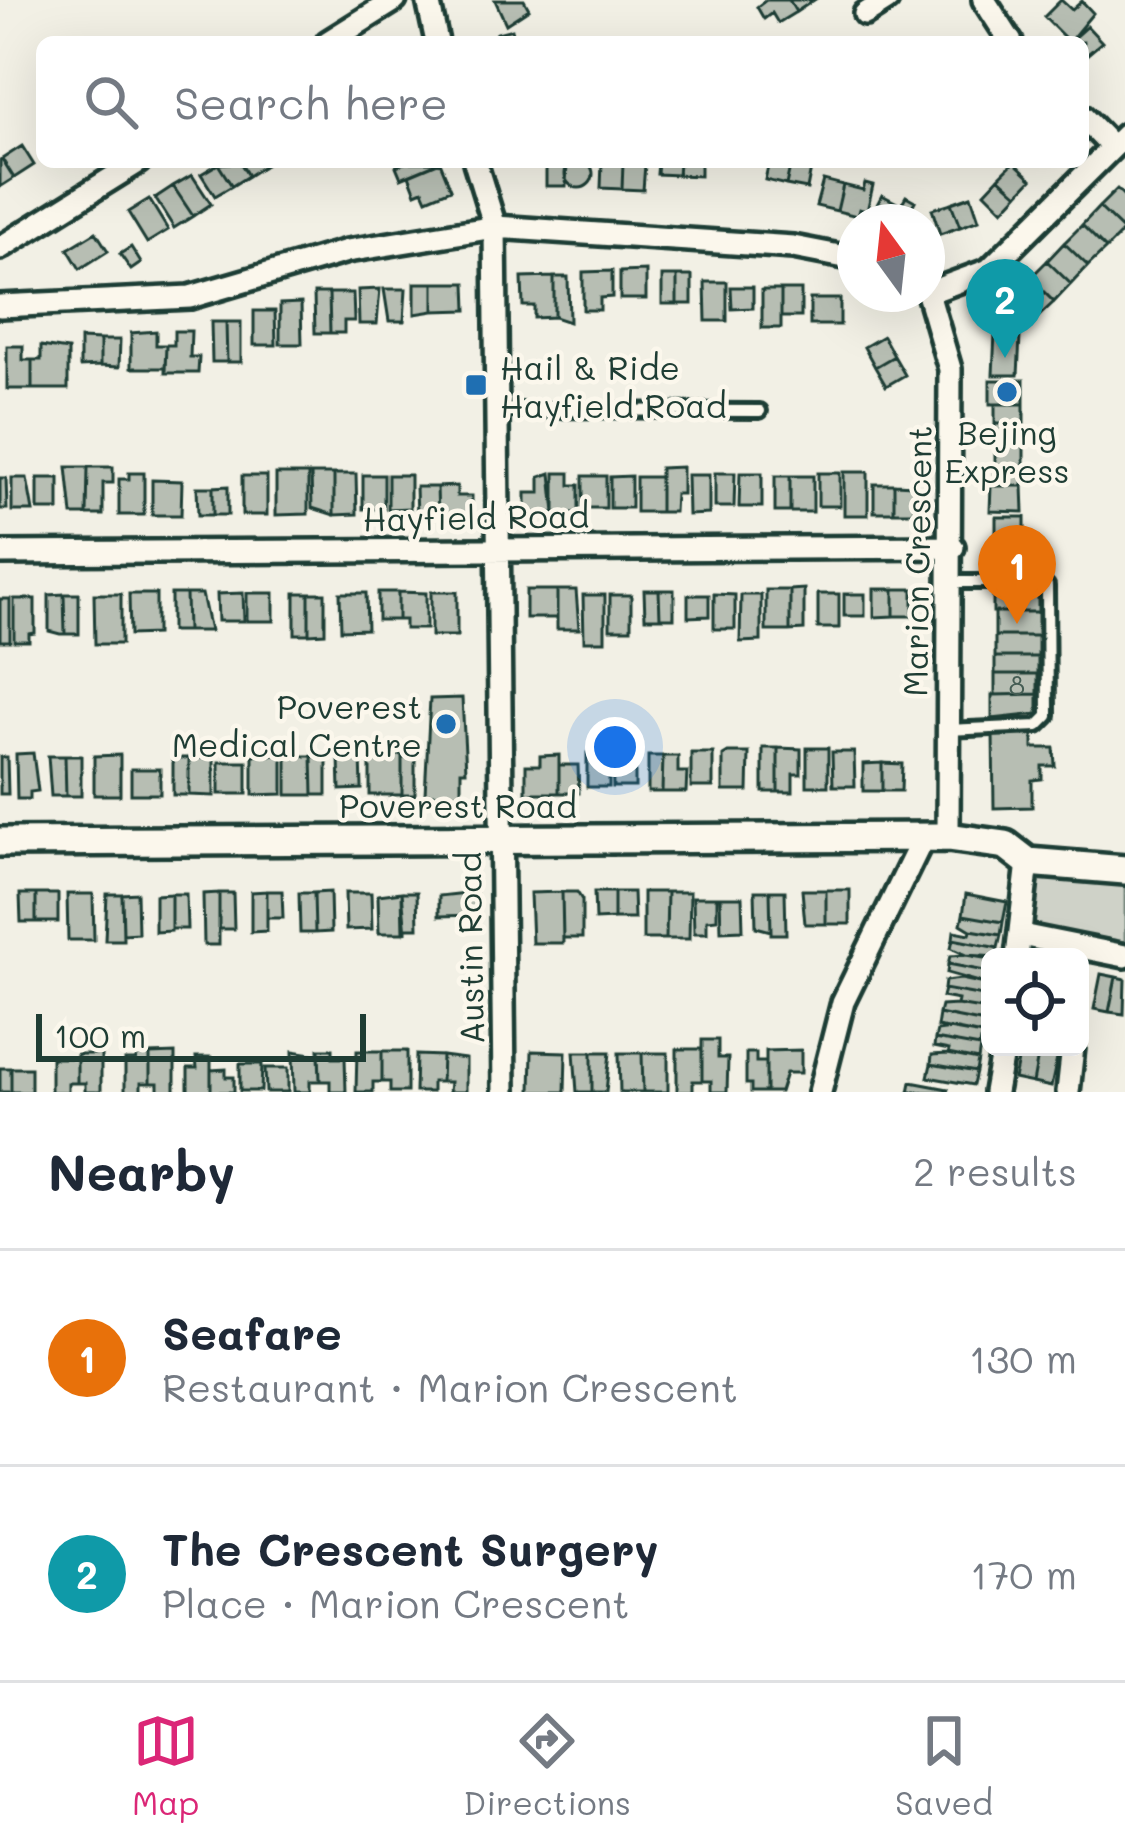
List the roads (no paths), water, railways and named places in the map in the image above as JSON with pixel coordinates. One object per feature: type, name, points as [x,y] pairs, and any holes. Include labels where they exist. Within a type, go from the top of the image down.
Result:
[{"type":"street","points":[[338,36],[395,0]]},
{"type":"street","points":[[428,0],[436,36]]},
{"type":"street","points":[[865,14],[887,0]]},
{"type":"street","points":[[984,0],[1007,36]]},
{"type":"street","points":[[945,285],[989,270],[1119,141],[1089,121]]},
{"type":"street","points":[[0,248],[127,168]]},
{"type":"street","name":"Austin Road","points":[[477,168],[495,227],[504,1092]]},
{"type":"street","points":[[0,306],[190,297],[347,250],[495,227],[793,247],[837,256]]},
{"type":"street","name":"Marion Crescent","points":[[935,312],[950,369],[953,547],[947,730],[936,838]]},
{"type":"street","name":"Hayfield Road","points":[[0,553],[953,547]]},
{"type":"street","points":[[820,1092],[843,1002],[936,838]]},
{"type":"street","name":"Poverest Road","points":[[0,842],[936,838],[1006,845],[1028,862],[1125,870]]},
{"type":"street","points":[[1019,946],[1028,862]]},
{"type":"street","points":[[1089,953],[1125,956]]},
{"type":"street","points":[[995,1092],[1001,1056]]},
{"type":"street","points":[[1068,1092],[1072,1056]]},
{"type":"lane","points":[[498,410],[760,411]]},
{"type":"lane","points":[[947,730],[1038,725],[1048,716],[1047,586],[1037,581],[952,582]]},
{"type":"place","name":"The Crescent Surgery","points":[[1005,358]]},
{"type":"place","name":"Hail & Ride Hayfield Road","points":[[476,385]]},
{"type":"place","name":"Bejing Express","points":[[1007,392]]},
{"type":"place","name":"Seafare","points":[[1017,624]]},
{"type":"place","name":"Poverest Medical Centre","points":[[446,724]]}]
